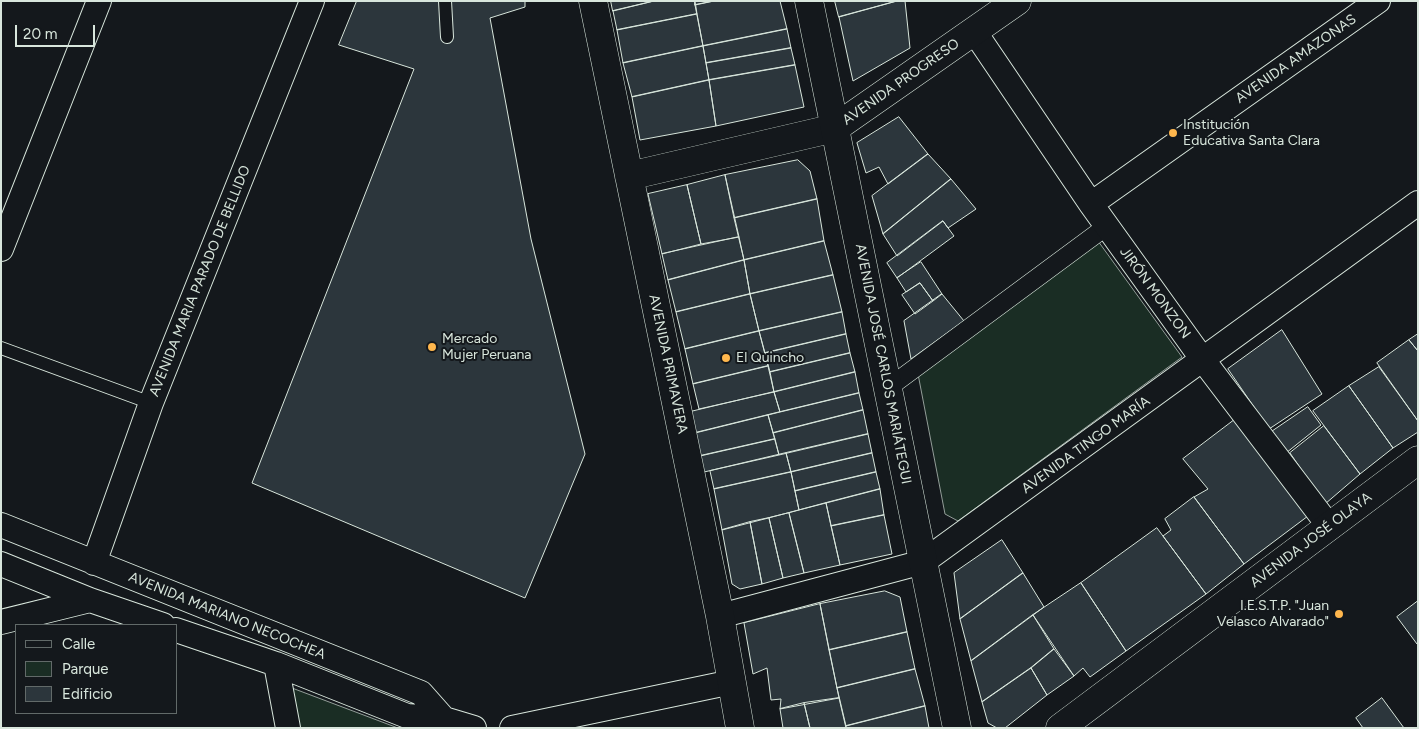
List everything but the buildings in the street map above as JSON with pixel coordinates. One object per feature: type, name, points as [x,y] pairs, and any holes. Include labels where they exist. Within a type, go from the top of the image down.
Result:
[{"type":"street","points":[[1,248],[99,1]]},
{"type":"street","name":"AVENIDA MARIA PARADO DE BELLIDO","points":[[94,563],[151,403],[312,1]]},
{"type":"street","name":"AVENIDA PRIMAVERA","points":[[593,1],[720,616],[740,728]]},
{"type":"street","name":"AVENIDA JOSÉ CARLOS MARIÁTEGUI","points":[[809,1],[956,728]]},
{"type":"street","name":"AVENIDA PROGRESO","points":[[629,176],[835,128],[1017,1]]},
{"type":"street","name":"AVENIDA AMAZONAS","points":[[1091,204],[1378,1]]},
{"type":"street","name":"JIRÓN MONZON","points":[[974,31],[1091,204],[1203,360],[1329,526]]},
{"type":"street","name":"AVENIDA TINGO MARÍA","points":[[720,616],[923,562],[1418,203]]},
{"type":"street","points":[[888,388],[1107,226]]},
{"type":"street","name":"AVENIDA JOSÉ OLAYA","points":[[1060,728],[1418,460]]},
{"type":"street","name":"AVENIDA MARIANO NECOCHEA","points":[[1,525],[421,693],[444,719]]},
{"type":"street","points":[[1,564],[90,600],[160,624]]},
{"type":"street","points":[[1,622],[90,600]]},
{"type":"street","name":"AVENIDA MARIANO NECOCHEA","points":[[178,631],[276,664],[406,716],[444,719],[474,728]]},
{"type":"street","points":[[276,664],[288,728]]},
{"type":"street","points":[[512,728],[732,682]]},
{"type":"lane","points":[[445,1],[447,37]]},
{"type":"lane","points":[[1,348],[151,403]]},
{"type":"green space","points":[[1098,241],[1182,357],[958,521],[945,514],[918,374]]},
{"type":"green space","points":[[292,688],[398,728],[300,728]]},
{"type":"place","name":"Institución Educativa Santa Clara","points":[[1173,133]]},
{"type":"place","name":"Mercado Mujer Peruana","points":[[432,347]]},
{"type":"place","name":"El Quincho","points":[[726,358]]},
{"type":"place","name":"I.E.S.T.P. \"Juan Velasco Alvarado\"","points":[[1339,614]]}]
